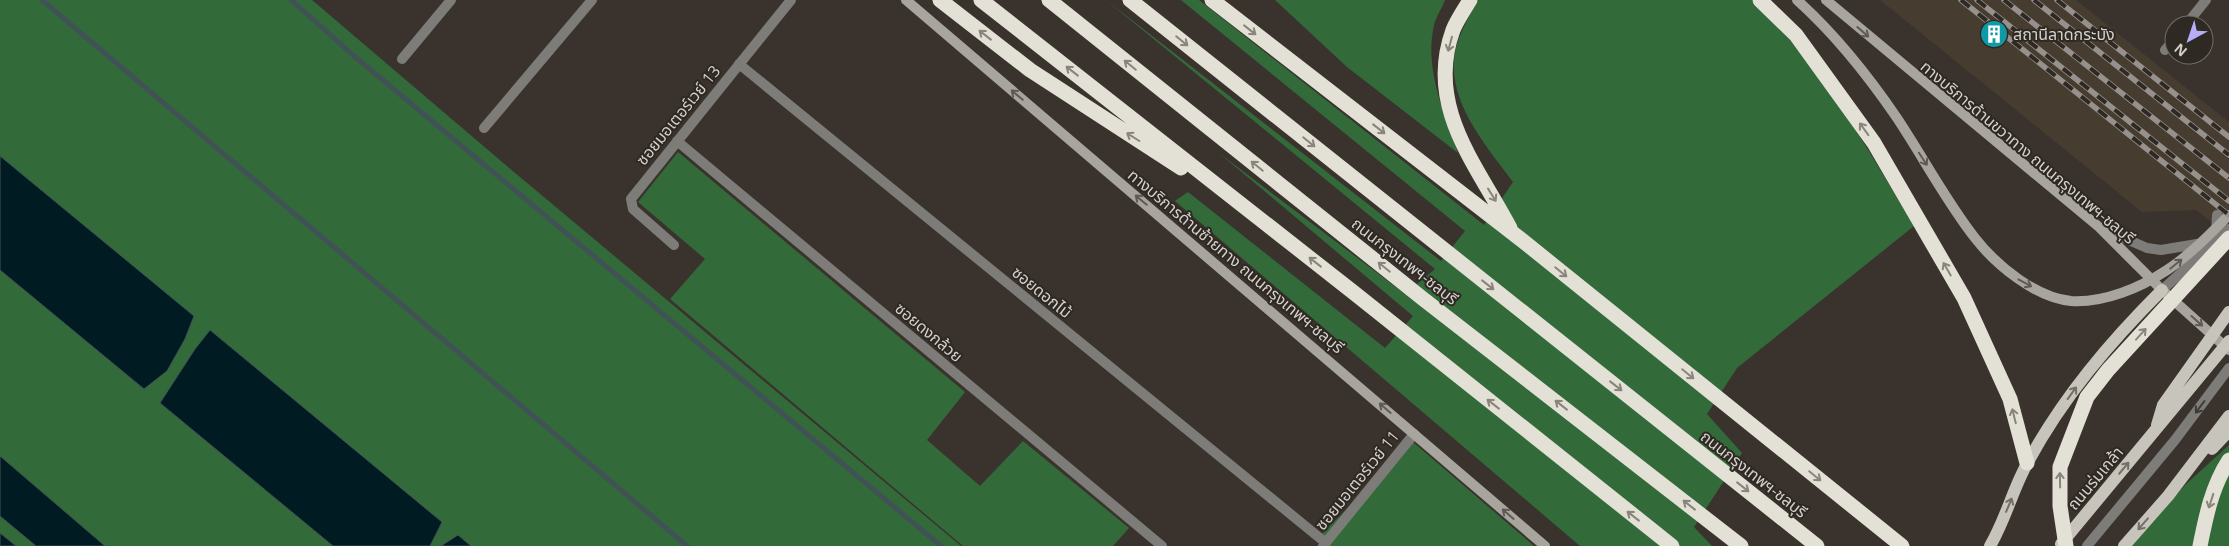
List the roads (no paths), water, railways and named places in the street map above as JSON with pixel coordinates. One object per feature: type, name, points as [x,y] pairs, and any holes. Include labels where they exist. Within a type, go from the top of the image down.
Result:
[{"type":"highway","points":[[940,0],[1030,70],[1248,209]]},
{"type":"highway","points":[[981,0],[1248,209],[1672,546]]},
{"type":"highway","name":"ถนนกรุงเทพฯ-ชลบุรี","points":[[1049,0],[1422,298],[1741,546]]},
{"type":"highway","name":"ถนนกรุงเทพฯ-ชลบุรี","points":[[1130,0],[1817,546]]},
{"type":"highway","points":[[1212,0],[1518,238],[1902,546]]},
{"type":"highway","points":[[1470,0],[1453,30],[1447,53],[1446,86],[1452,121],[1478,175],[1518,238]]},
{"type":"highway","points":[[1760,0],[1796,35],[1874,143],[1964,298],[2010,399],[2027,463]]},
{"type":"highway","points":[[2066,546],[2060,506],[2060,467],[2087,397],[2108,370],[2222,239]]},
{"type":"highway","points":[[2200,546],[2207,513],[2217,482],[2229,460]]},
{"type":"main road","name":"ทางบริการด้านซ้ายทาง ถนนกรุงเทพฯ-ชลบุรี","points":[[906,0],[1545,546]]},
{"type":"main road","points":[[1797,0],[1854,57],[1897,118],[1975,238],[2018,280],[2045,293],[2071,301],[2104,298],[2130,290],[2168,270],[2204,240],[2229,215]]},
{"type":"main road","name":"ทางบริการด้านขวาทาง ถนนกรุงเทพฯ-ชลบุรี","points":[[1826,0],[2098,227],[2162,290],[2229,350]]},
{"type":"main road","points":[[1990,546],[2027,463],[2055,416],[2091,366],[2116,337],[2162,290]]},
{"type":"main road","name":"ถนนร่มเกล้า","points":[[2156,430],[2163,405],[2229,312]]},
{"type":"main road","name":"ถนนร่มเกล้า","points":[[2059,546],[2229,342]]},
{"type":"main road","points":[[2168,496],[2195,458],[2229,416]]},
{"type":"main road","points":[[2124,546],[2229,431]]},
{"type":"street","points":[[402,59],[451,0]]},
{"type":"street","points":[[484,128],[592,0]]},
{"type":"street","name":"ซอยมอเตอร์เวย์ 13","points":[[674,245],[633,209],[630,203],[635,193],[791,0]]},
{"type":"street","points":[[2194,15],[2206,0]]},
{"type":"street","name":"ซอยดอกไม้","points":[[739,64],[1325,544]]},
{"type":"street","name":"ซอยดงกล้วย","points":[[677,141],[1162,546]]},
{"type":"street","points":[[2218,216],[2222,239],[2229,255]]},
{"type":"street","points":[[2098,227],[2147,248],[2161,250],[2222,239]]},
{"type":"street","points":[[2162,290],[2222,239],[2229,228]]},
{"type":"street","points":[[2087,546],[2175,440],[2229,368]]},
{"type":"street","name":"ซอยมอเตอร์เวย์ 11","points":[[1325,544],[1414,434]]},
{"type":"water","points":[[0,156],[194,316],[185,339],[167,371],[144,389],[0,270]]},
{"type":"water","points":[[210,330],[442,522],[430,546],[333,546],[160,403],[195,349]]},
{"type":"water","points":[[0,456],[105,546],[36,546],[0,516]]},
{"type":"water","points":[[0,533],[16,546],[0,546]]},
{"type":"water","points":[[458,535],[471,546],[441,546]]},
{"type":"waterway","points":[[42,0],[687,546]]},
{"type":"waterway","points":[[291,0],[354,56],[941,546]]},
{"type":"railway","points":[[1961,0],[2229,215]]},
{"type":"railway","points":[[1977,0],[2229,201]]},
{"type":"railway","points":[[2004,0],[2229,178]]},
{"type":"railway","points":[[2034,0],[2229,155]]},
{"type":"railway","points":[[2057,0],[2229,137]]},
{"type":"place","name":"สถานีลาดกระบัง","points":[[1994,34]]}]
